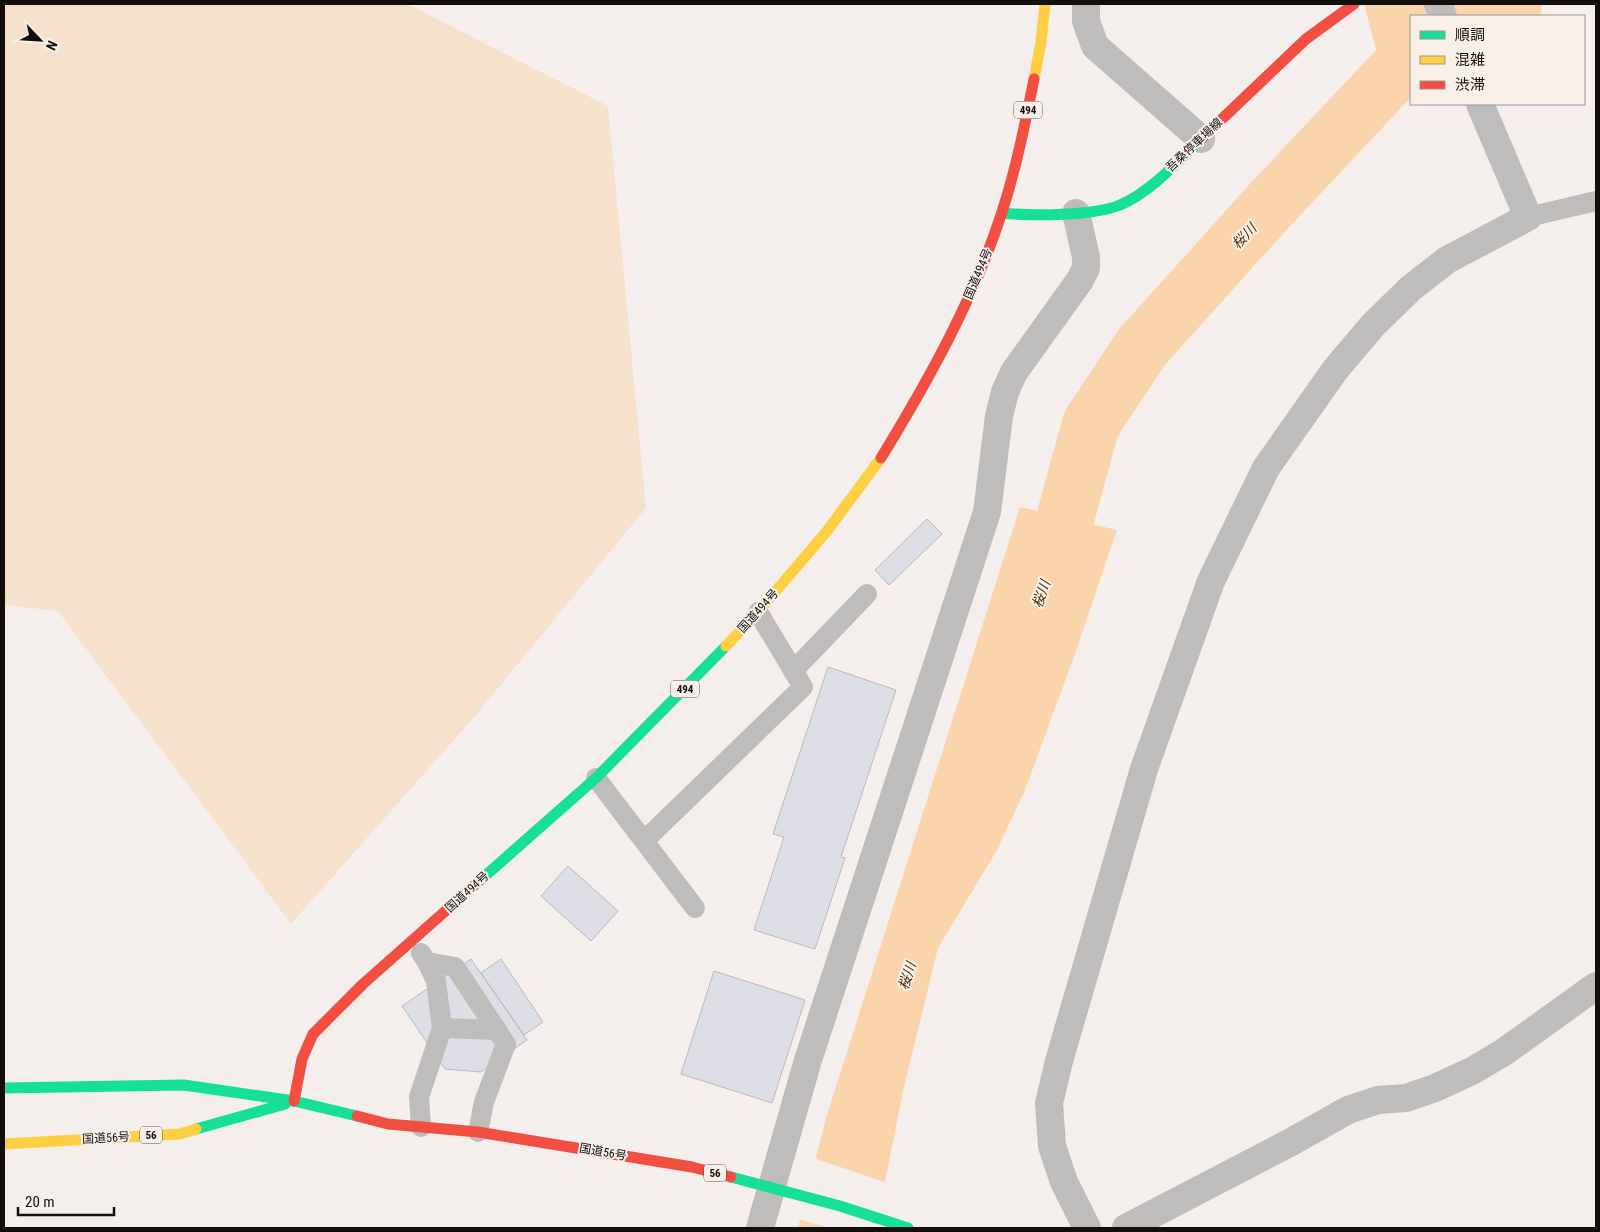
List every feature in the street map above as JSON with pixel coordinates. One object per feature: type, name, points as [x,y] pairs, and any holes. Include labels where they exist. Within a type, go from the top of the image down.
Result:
[{"type":"main road","name":"国道494号","points":[[294,1101],[302,1059],[314,1034],[363,984],[596,778],[678,696],[758,612],[827,531],[881,458],[935,367],[984,261],[1002,213],[1021,148],[1041,42],[1044,4]]},
{"type":"main road","name":"吾桑停車場線","points":[[1002,213],[1025,215],[1100,211],[1120,204],[1144,191],[1202,139],[1306,39],[1354,4]]},
{"type":"main road","name":"国道56号","points":[[4,1088],[184,1085],[294,1101],[388,1124],[478,1132],[692,1167],[840,1206],[908,1228]]},
{"type":"main road","name":"国道56号","points":[[4,1144],[180,1134],[294,1101]]},
{"type":"street","points":[[1086,4],[1086,21],[1095,46],[1202,139]]},
{"type":"street","points":[[1087,1228],[1064,1182],[1052,1146],[1049,1103],[1059,1061],[1144,769],[1211,581],[1266,468],[1334,370],[1373,325],[1411,288],[1447,260],[1528,217],[1480,105]]},
{"type":"street","points":[[760,1228],[811,1051],[987,512],[999,416],[1006,392],[1014,372],[1086,268],[1086,257],[1076,212]]},
{"type":"street","points":[[1126,1228],[1293,1141],[1348,1110],[1378,1100],[1406,1098],[1435,1088],[1472,1071],[1504,1052],[1596,986]]},
{"type":"lane","points":[[1528,217],[1596,201]]},
{"type":"lane","points":[[793,671],[867,594]]},
{"type":"lane","points":[[645,840],[803,688],[758,612]]},
{"type":"lane","points":[[596,778],[695,908]]},
{"type":"lane","points":[[412,942],[427,962],[436,981],[442,1028],[420,1097],[421,1128]]},
{"type":"lane","points":[[427,962],[455,967],[506,1044],[484,1102],[478,1132]]},
{"type":"lane","points":[[442,1028],[497,1030]]},
{"type":"shaded area","points":[[4,4],[407,4],[608,106],[646,508],[476,715],[291,924],[58,611],[4,605]]},
{"type":"water","points":[[1020,507],[1117,530],[1076,651],[1025,790],[997,850],[938,948],[903,1091],[876,1228],[798,1228],[826,1118]]},
{"type":"pier","points":[[814,1158],[887,1183],[878,1228],[829,1228],[798,1219]]},
{"type":"building","points":[[927,519],[942,534],[889,585],[875,570]]},
{"type":"building","points":[[828,667],[896,690],[841,857],[845,858],[815,949],[754,930],[784,837],[773,834]]},
{"type":"building","points":[[568,866],[618,911],[591,941],[541,896]]},
{"type":"building","points":[[471,959],[527,1040],[481,1072],[445,1069],[402,1006]]},
{"type":"building","points":[[501,959],[543,1022],[524,1035],[481,973]]},
{"type":"building","points":[[714,971],[805,1000],[772,1103],[681,1074]]},
{"type":"waterway","points":[[1394,4],[1408,57]]},
{"type":"waterway","name":"桜川","points":[[1478,15],[1484,11],[1513,4]]},
{"type":"waterway","name":"桜川","points":[[1042,593],[1054,559],[1091,424],[1142,347],[1269,206],[1410,56]]},
{"type":"traffic: fast","points":[[1002,213],[1029,215],[1079,213],[1109,209],[1120,205],[1154,184],[1203,137]]},
{"type":"traffic: fast","points":[[477,883],[596,778],[726,646]]},
{"type":"traffic: fast","points":[[4,1088],[184,1085],[294,1101],[357,1116]]},
{"type":"traffic: fast","points":[[196,1129],[285,1104]]},
{"type":"traffic: fast","points":[[731,1177],[840,1206],[908,1228]]},
{"type":"traffic: slow","points":[[1034,79],[1041,42],[1045,4]]},
{"type":"traffic: slow","points":[[726,646],[758,612],[827,531],[881,458]]},
{"type":"traffic: slow","points":[[4,1144],[180,1134],[196,1129]]},
{"type":"traffic: jam","points":[[1203,137],[1306,39],[1354,4]]},
{"type":"traffic: jam","points":[[881,458],[949,339],[991,244],[1007,196],[1034,79]]},
{"type":"traffic: jam","points":[[294,1101],[302,1059],[313,1034],[363,984],[477,883]]},
{"type":"traffic: jam","points":[[357,1116],[388,1124],[478,1132],[692,1167],[731,1177]]}]
